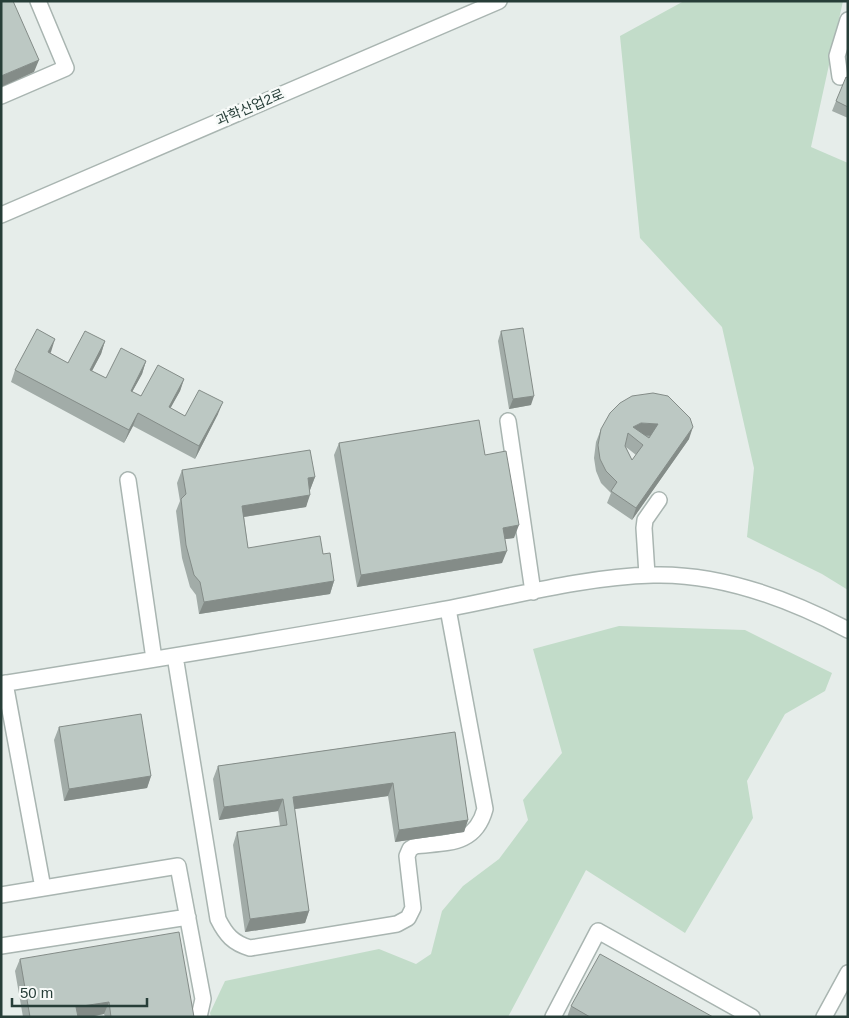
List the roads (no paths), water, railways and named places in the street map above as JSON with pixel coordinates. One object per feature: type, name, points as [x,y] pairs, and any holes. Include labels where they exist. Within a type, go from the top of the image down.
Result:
[{"type":"street","points":[[1,96],[66,68],[38,1]]},
{"type":"street","name":"과학산업2로","points":[[1,215],[500,1]]},
{"type":"street","points":[[840,76],[837,56],[848,20]]},
{"type":"street","points":[[508,421],[533,592]]},
{"type":"street","points":[[128,480],[154,660]]},
{"type":"street","points":[[647,575],[645,520],[659,500]]},
{"type":"street","points":[[43,888],[3,684],[448,609],[600,579],[647,575],[695,578],[744,587],[778,597],[848,630]]},
{"type":"street","points":[[175,656],[218,919],[225,934],[238,945],[250,948],[387,925],[408,918],[413,908],[407,856],[410,849],[415,846],[461,840],[473,833],[482,821],[485,809],[448,609]]},
{"type":"street","points":[[1,895],[178,866],[203,999],[199,1017]]},
{"type":"street","points":[[1,946],[188,917]]},
{"type":"street","points":[[553,1017],[598,931],[752,1017]]},
{"type":"street","points":[[824,1017],[848,973]]}]
